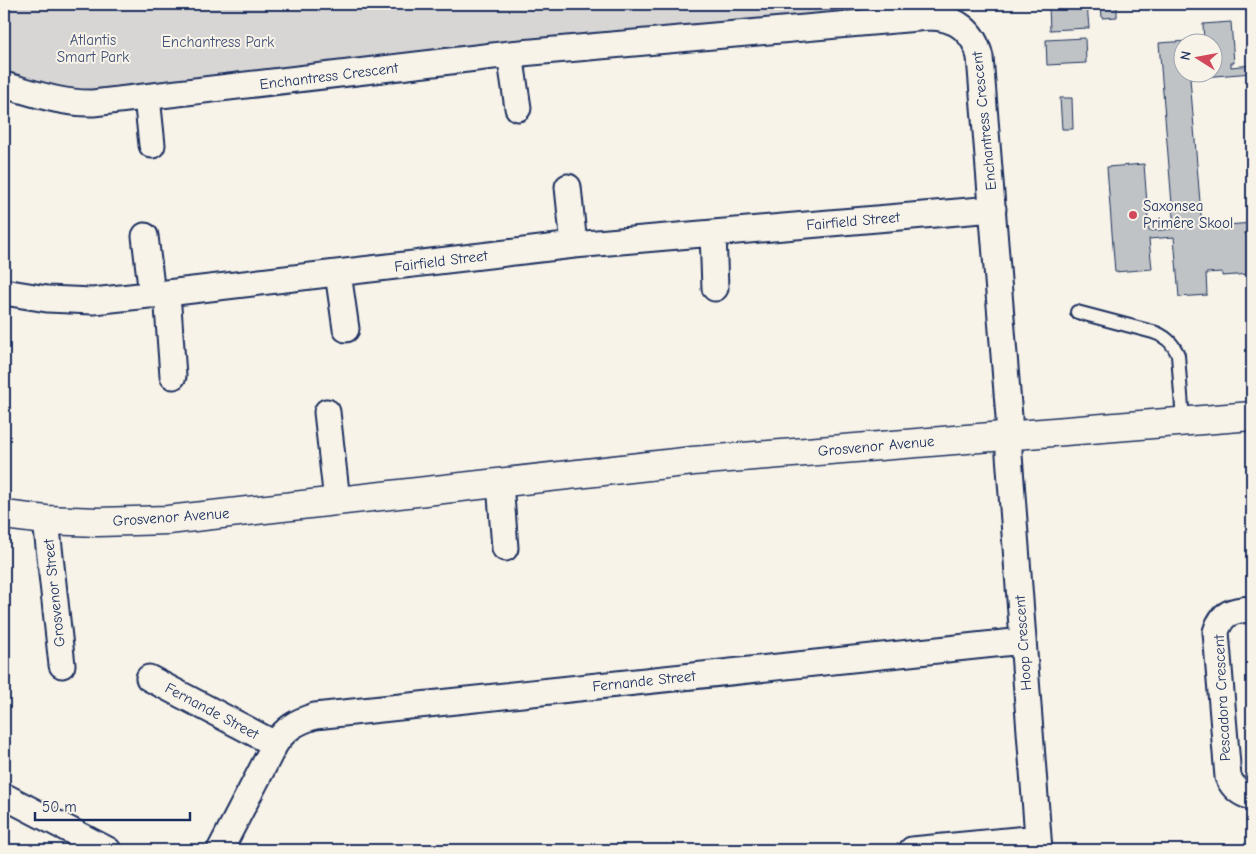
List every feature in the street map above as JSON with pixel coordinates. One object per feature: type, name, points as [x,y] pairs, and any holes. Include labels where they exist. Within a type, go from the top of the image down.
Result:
[{"type":"street","name":"Enchantress Crescent","points":[[4,86],[62,102],[93,103],[510,54],[929,17],[947,19],[963,27],[974,40],[980,57],[1010,417],[1009,436]]},
{"type":"street","points":[[510,54],[518,108]]},
{"type":"street","points":[[147,97],[152,146]]},
{"type":"street","points":[[568,187],[574,245]]},
{"type":"street","name":"Fairfield Street","points":[[4,292],[47,299],[93,301],[574,245],[993,209]]},
{"type":"street","points":[[713,233],[715,288]]},
{"type":"street","points":[[145,236],[160,294],[173,376]]},
{"type":"street","points":[[338,273],[346,329]]},
{"type":"street","points":[[327,412],[338,501]]},
{"type":"street","name":"Grosvenor Avenue","points":[[4,515],[46,520],[98,522],[168,520],[693,461],[1252,416]]},
{"type":"street","name":"Hoop Crescent","points":[[1009,436],[1039,844]]},
{"type":"street","points":[[500,483],[505,548]]},
{"type":"street","name":"Grosvenor Street","points":[[46,520],[62,665]]},
{"type":"street","name":"Pescadora Crescent","points":[[1252,609],[1241,609],[1228,614],[1223,618],[1216,632],[1228,777],[1236,790],[1252,797]]},
{"type":"street","name":"Fernande Street","points":[[220,850],[283,732],[295,724],[315,716],[1023,641]]},
{"type":"street","name":"Fernande Street","points":[[148,678],[275,744]]},
{"type":"street","points":[[4,796],[108,850]]},
{"type":"street","points":[[912,850],[1039,844]]},
{"type":"lane","points":[[1077,312],[1160,334],[1174,346],[1178,355],[1183,421]]},
{"type":"green space","name":"Enchantress Park","points":[[4,4],[978,4],[961,13],[85,93],[4,76]]},
{"type":"building","points":[[1087,4],[1089,28],[1050,30],[1049,6]]},
{"type":"building","points":[[1101,4],[1117,4],[1117,17],[1102,18]]},
{"type":"building","points":[[1231,22],[1234,63],[1231,63],[1231,67],[1252,65],[1252,73],[1224,75],[1224,32],[1203,32],[1203,24]]},
{"type":"building","points":[[1085,38],[1086,63],[1047,65],[1046,40]]},
{"type":"building","points":[[1174,42],[1174,82],[1190,82],[1202,227],[1252,223],[1252,231],[1245,232],[1247,234],[1250,274],[1222,276],[1222,272],[1206,273],[1207,295],[1179,297],[1174,237],[1149,239],[1152,269],[1115,272],[1107,167],[1144,164],[1149,231],[1174,229],[1159,43]]},
{"type":"building","points":[[1060,98],[1072,98],[1073,129],[1062,129]]},
{"type":"place","name":"Saxonsea Primêre Skool","points":[[1133,215]]},
{"type":"park label","name":"Atlantis Smart Park","points":[[93,48]]}]
